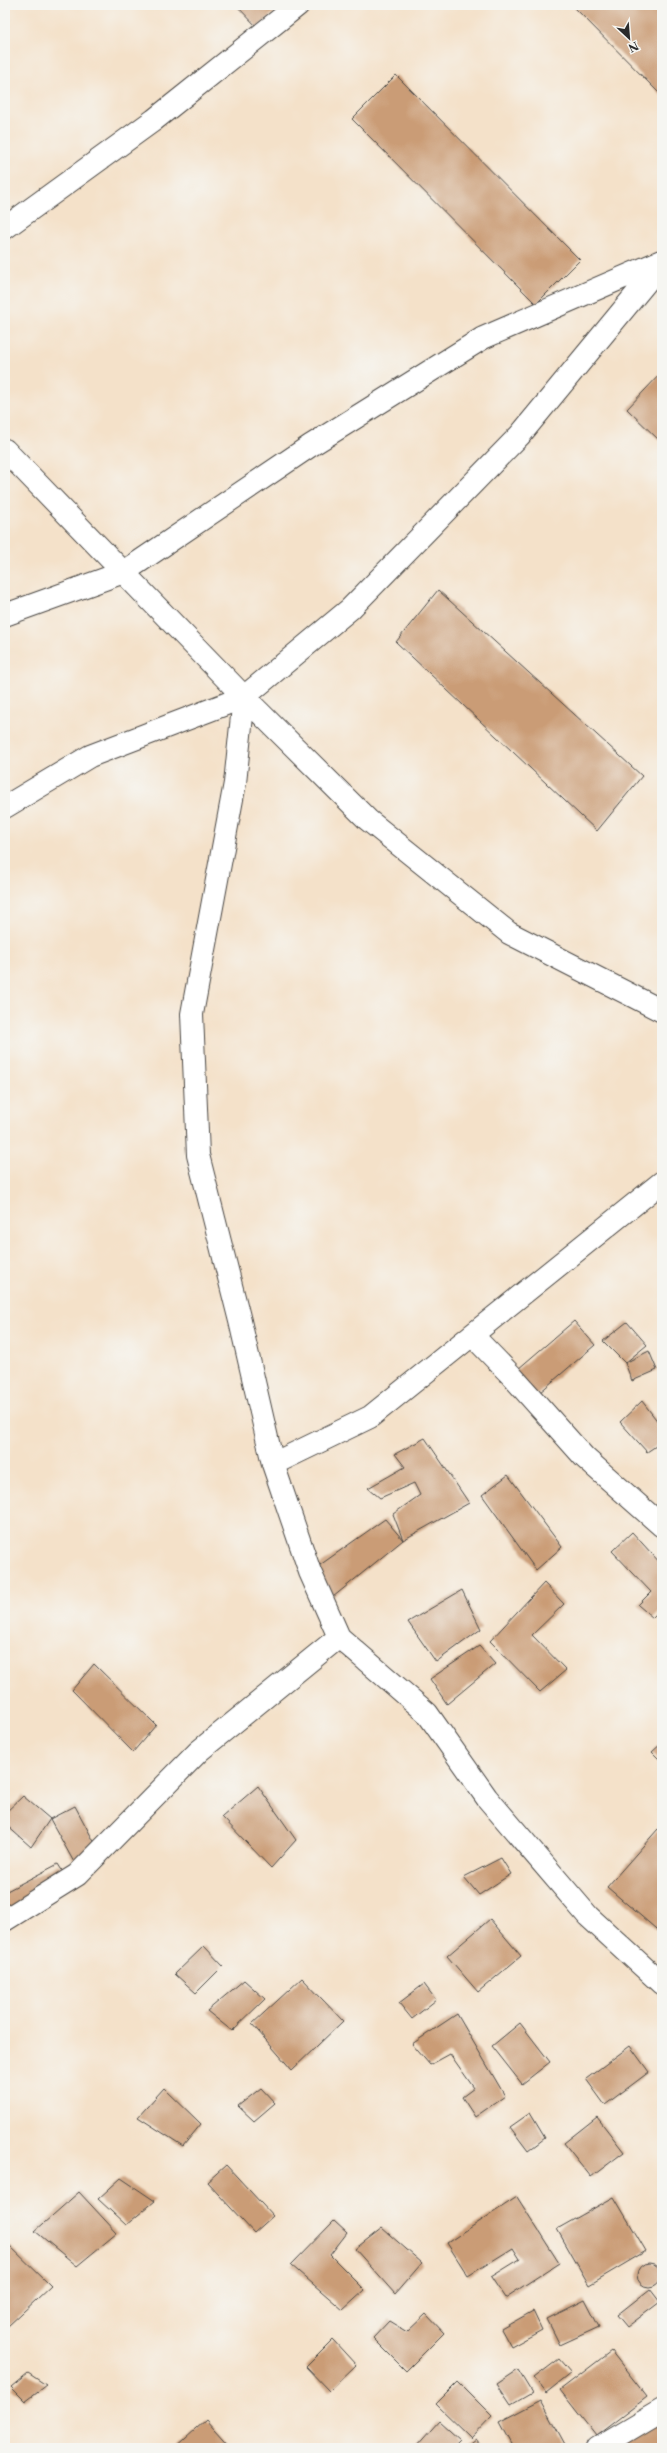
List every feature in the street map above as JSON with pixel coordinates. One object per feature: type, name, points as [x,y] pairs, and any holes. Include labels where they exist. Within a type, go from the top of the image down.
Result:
[{"type":"street","points":[[5,228],[154,120],[298,5]]},
{"type":"street","points":[[5,615],[124,572],[310,446],[483,338],[662,262]]},
{"type":"street","points":[[5,807],[90,756],[244,697],[350,609],[520,435],[662,262]]},
{"type":"street","points":[[5,450],[244,697],[368,820],[509,933],[662,1011]]},
{"type":"street","points":[[244,697],[234,783],[192,1014],[198,1155],[240,1321],[272,1464],[310,1572],[339,1637],[427,1713],[487,1798],[588,1916],[662,1984]]},
{"type":"street","points":[[272,1464],[370,1417],[473,1336],[662,1182]]},
{"type":"street","points":[[473,1336],[511,1375],[585,1458],[662,1526]]},
{"type":"street","points":[[5,1920],[77,1875],[199,1751],[339,1637]]},
{"type":"street","points":[[598,2448],[662,2410]]},
{"type":"building","points":[[236,5],[281,5],[258,28]]},
{"type":"building","points":[[572,5],[662,5],[662,96]]},
{"type":"building","points":[[396,75],[580,260],[536,304],[352,119]]},
{"type":"building","points":[[662,372],[662,443],[627,409]]},
{"type":"building","points":[[438,590],[642,776],[597,831],[396,642]]},
{"type":"building","points":[[574,1321],[595,1345],[532,1399],[511,1375]]},
{"type":"building","points":[[627,1322],[647,1345],[625,1363],[603,1341]]},
{"type":"building","points":[[649,1351],[657,1370],[632,1381],[625,1363]]},
{"type":"building","points":[[642,1401],[662,1427],[662,1442],[647,1452],[620,1422]]},
{"type":"building","points":[[425,1438],[469,1503],[403,1540],[393,1514],[420,1495],[414,1483],[380,1498],[368,1488],[405,1467],[395,1454]]},
{"type":"building","points":[[508,1475],[562,1547],[536,1570],[482,1495]]},
{"type":"building","points":[[385,1519],[403,1540],[333,1597],[310,1572]]},
{"type":"building","points":[[632,1532],[662,1565],[662,1609],[653,1618],[638,1605],[651,1592],[612,1551]]},
{"type":"building","points":[[544,1583],[564,1604],[532,1635],[566,1670],[540,1692],[490,1641]]},
{"type":"building","points":[[462,1590],[481,1629],[436,1662],[408,1622]]},
{"type":"building","points":[[479,1646],[495,1664],[447,1704],[430,1679]]},
{"type":"building","points":[[94,1664],[156,1725],[133,1752],[72,1690]]},
{"type":"building","points":[[662,1743],[662,1762],[652,1752]]},
{"type":"building","points":[[258,1786],[296,1840],[271,1868],[222,1817]]},
{"type":"building","points":[[23,1796],[50,1819],[31,1847],[5,1824],[5,1813]]},
{"type":"building","points":[[75,1806],[99,1851],[75,1864],[50,1819]]},
{"type":"building","points":[[658,1829],[662,1832],[662,1934],[607,1887]]},
{"type":"building","points":[[501,1858],[511,1874],[479,1895],[464,1877]]},
{"type":"building","points":[[58,1864],[68,1880],[5,1920],[5,1892]]},
{"type":"building","points":[[490,1919],[521,1956],[478,1992],[447,1956]]},
{"type":"building","points":[[204,1946],[223,1966],[196,1993],[175,1974]]},
{"type":"building","points":[[302,1978],[343,2021],[292,2070],[252,2024]]},
{"type":"building","points":[[244,1980],[265,1999],[232,2031],[207,2011]]},
{"type":"building","points":[[424,1984],[436,2000],[412,2019],[399,2003]]},
{"type":"building","points":[[457,2014],[505,2096],[475,2117],[462,2097],[474,2088],[450,2054],[430,2065],[412,2044]]},
{"type":"building","points":[[520,2023],[550,2062],[522,2084],[492,2046]]},
{"type":"building","points":[[630,2046],[649,2072],[605,2105],[586,2079]]},
{"type":"building","points":[[164,2088],[201,2124],[183,2146],[138,2117]]},
{"type":"building","points":[[261,2088],[275,2103],[254,2121],[238,2106]]},
{"type":"building","points":[[530,2113],[545,2138],[528,2151],[510,2127]]},
{"type":"building","points":[[597,2117],[624,2152],[591,2177],[564,2143]]},
{"type":"building","points":[[226,2165],[273,2216],[254,2233],[207,2182]]},
{"type":"building","points":[[121,2178],[155,2201],[126,2225],[98,2199]]},
{"type":"building","points":[[79,2192],[117,2233],[77,2266],[35,2231]]},
{"type":"building","points":[[517,2197],[559,2263],[505,2298],[491,2277],[520,2259],[513,2248],[468,2276],[447,2243]]},
{"type":"building","points":[[614,2197],[646,2251],[589,2285],[557,2229]]},
{"type":"building","points":[[334,2221],[347,2233],[330,2255],[365,2290],[343,2310],[291,2265]]},
{"type":"building","points":[[382,2228],[422,2263],[395,2294],[355,2249]]},
{"type":"building","points":[[6,2242],[51,2286],[8,2326],[5,2323]]},
{"type":"building","points":[[649,2263],[654,2264],[660,2270],[660,2280],[654,2286],[649,2287],[644,2286],[638,2280],[637,2275],[638,2270],[644,2264]]},
{"type":"building","points":[[650,2289],[660,2302],[627,2327],[617,2315]]},
{"type":"building","points":[[585,2300],[599,2327],[560,2345],[547,2319]]},
{"type":"building","points":[[533,2311],[542,2330],[511,2347],[501,2329]]},
{"type":"building","points":[[426,2314],[444,2333],[406,2371],[373,2338],[389,2321],[407,2332]]},
{"type":"building","points":[[333,2340],[356,2365],[329,2391],[306,2367]]},
{"type":"building","points":[[611,2351],[647,2397],[596,2436],[560,2390]]},
{"type":"building","points":[[559,2359],[571,2373],[546,2393],[534,2378]]},
{"type":"building","points":[[518,2370],[532,2393],[511,2405],[497,2384]]},
{"type":"building","points":[[28,2373],[46,2385],[25,2401],[11,2387]]},
{"type":"building","points":[[458,2382],[492,2416],[471,2438],[436,2404]]},
{"type":"building","points":[[541,2400],[567,2448],[513,2448],[499,2422]]},
{"type":"building","points":[[650,2412],[662,2430],[662,2440],[649,2448],[608,2448]]},
{"type":"building","points":[[206,2420],[231,2448],[175,2448]]},
{"type":"building","points":[[439,2421],[460,2440],[452,2448],[415,2448]]},
{"type":"building","points":[[476,2439],[483,2448],[464,2448]]}]
